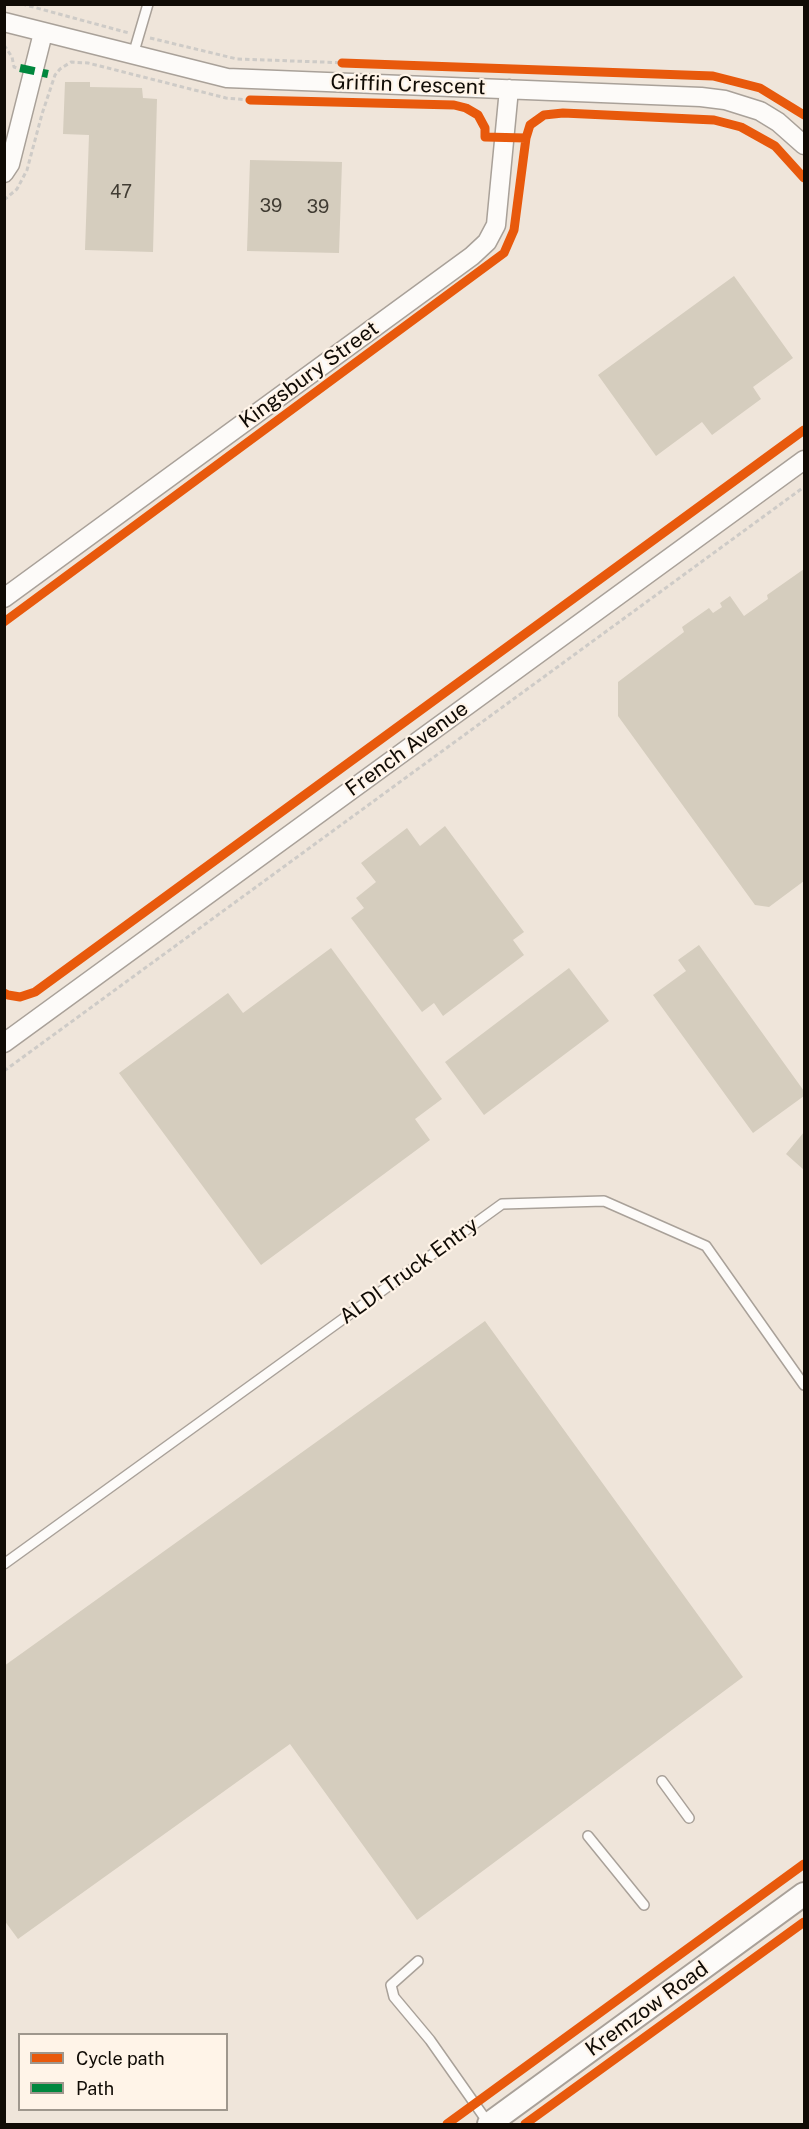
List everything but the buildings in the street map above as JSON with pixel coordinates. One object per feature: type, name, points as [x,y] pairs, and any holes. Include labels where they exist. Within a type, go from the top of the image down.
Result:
[{"type":"street","name":"Griffin Crescent","points":[[4,22],[227,78],[725,100],[760,111],[778,122],[804,144]]},
{"type":"street","points":[[4,173],[10,164],[43,33]]},
{"type":"street","name":"Kingsbury Street","points":[[4,597],[472,256],[487,242],[496,225],[509,89]]},
{"type":"street","name":"French Avenue","points":[[6,1037],[804,460]]},
{"type":"street","name":"Kremzow Road","points":[[489,2124],[804,1894]]},
{"type":"lane","points":[[133,55],[148,4]]},
{"type":"lane","name":"ALDI Truck Entry","points":[[4,1564],[502,1204],[604,1201],[706,1246],[804,1385]]},
{"type":"lane","points":[[662,1781],[689,1818]]},
{"type":"lane","points":[[588,1836],[644,1905]]},
{"type":"lane","points":[[418,1961],[391,1985],[394,1997],[430,2040],[489,2124]]},
{"type":"path","points":[[22,4],[237,59],[342,63]]},
{"type":"path","points":[[4,45],[12,57],[14,67],[20,68]]},
{"type":"path","points":[[4,200],[17,189],[27,170],[55,75],[72,62],[88,63],[226,98],[442,105]]},
{"type":"path","points":[[454,105],[466,108],[478,115],[485,128],[485,137],[491,137]]},
{"type":"path","points":[[4,993],[20,997],[35,992],[804,430]]},
{"type":"path","points":[[4,1071],[804,487]]},
{"type":"path","points":[[447,2124],[804,1863]]},
{"type":"path","points":[[525,2124],[804,1922]]},
{"type":"marked path","points":[[20,68],[48,74]]},
{"type":"cycle path","points":[[342,63],[713,76],[760,88],[804,115]]},
{"type":"cycle path","points":[[250,100],[454,105],[466,108],[478,115],[485,128],[485,137],[526,138]]},
{"type":"cycle path","points":[[4,622],[504,253],[514,230],[526,138],[530,125],[544,115],[563,113],[714,120],[741,127],[775,146],[804,178]]},
{"type":"cycle path","points":[[4,993],[20,997],[35,992],[804,430]]},
{"type":"cycle path","points":[[447,2124],[804,1864]]},
{"type":"cycle path","points":[[525,2124],[804,1922]]}]
